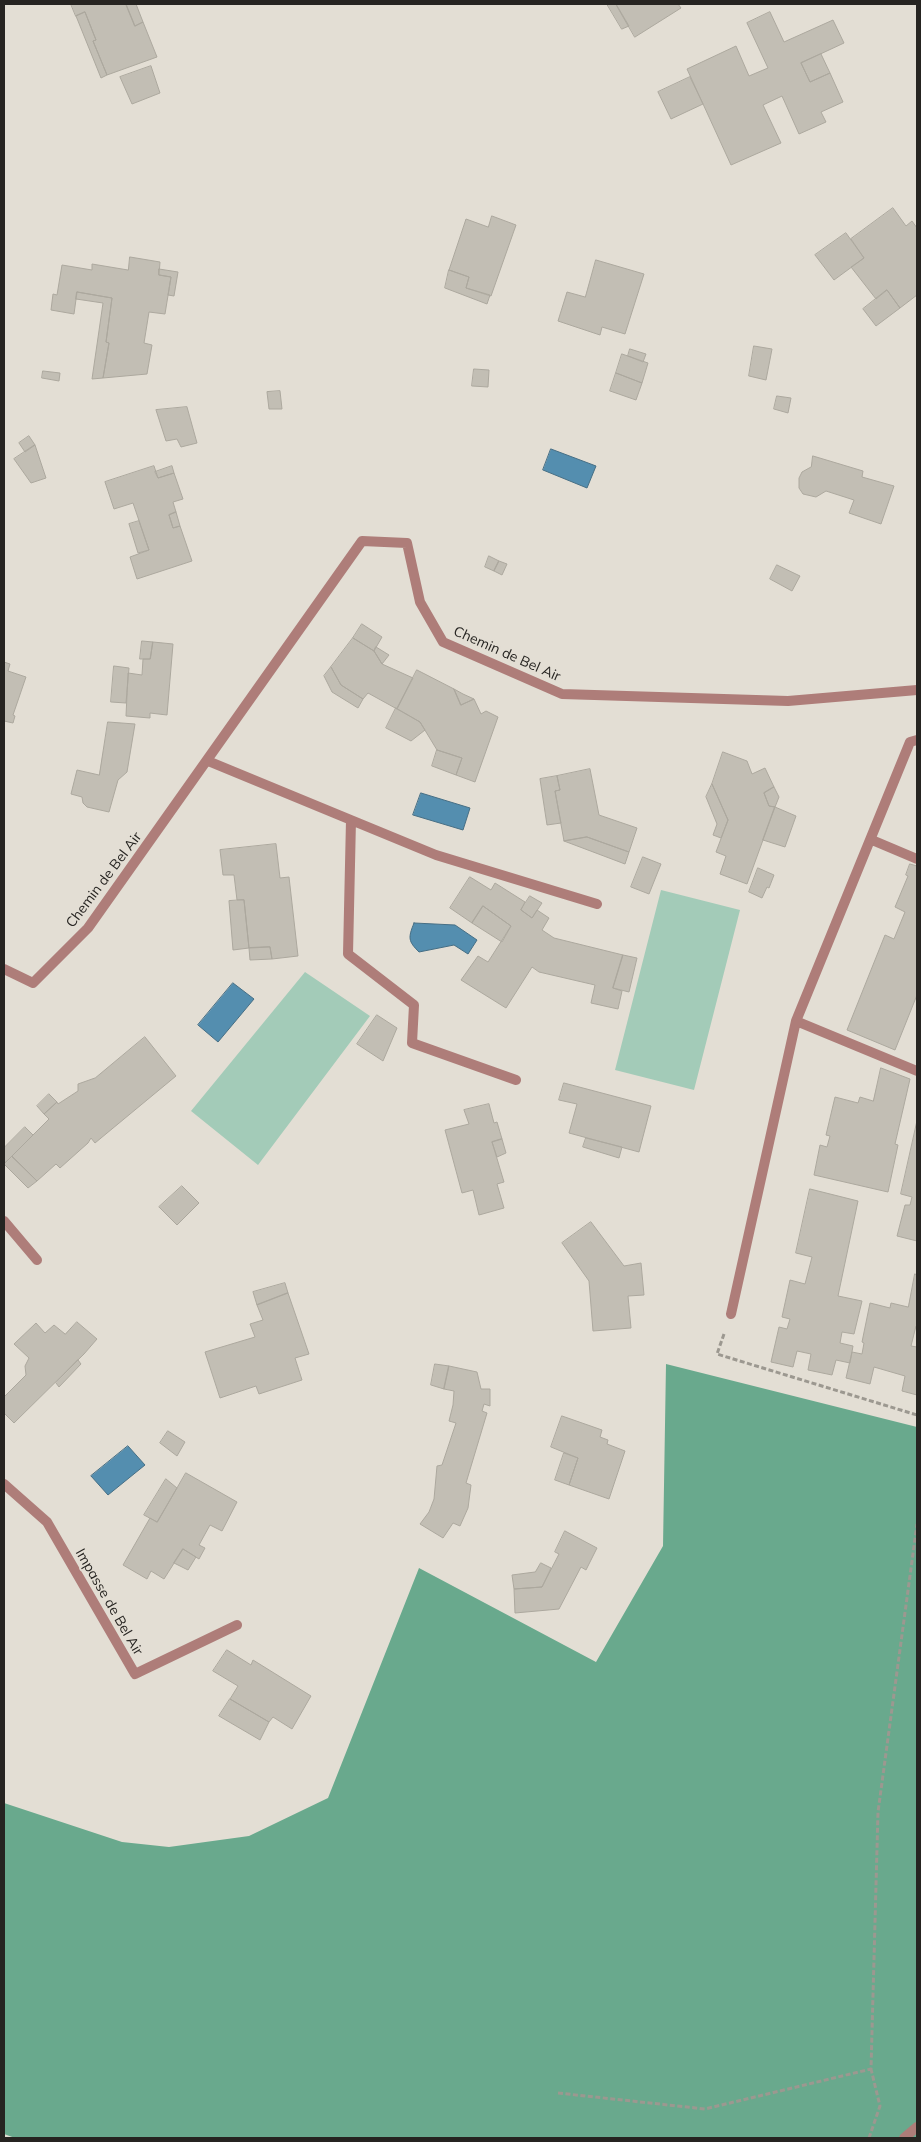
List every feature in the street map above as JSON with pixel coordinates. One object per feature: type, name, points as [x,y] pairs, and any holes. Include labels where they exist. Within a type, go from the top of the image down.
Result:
[{"type":"street","name":"Chemin de Bel Air","points":[[4,968],[33,983],[88,928],[362,541],[407,543],[420,602],[443,642],[562,694],[788,701],[917,690]]},
{"type":"street","points":[[731,1314],[796,1022],[872,840],[910,742],[917,740]]},
{"type":"street","points":[[208,761],[436,855],[596,904]]},
{"type":"street","points":[[351,820],[348,954],[414,1005],[412,1043],[516,1080]]},
{"type":"street","points":[[872,840],[917,859]]},
{"type":"street","points":[[796,1022],[917,1071]]},
{"type":"street","points":[[4,1221],[37,1260]]},
{"type":"street","name":"Impasse de Bel Air","points":[[4,1484],[47,1522],[136,1674],[236,1625]]},
{"type":"street","points":[[904,2138],[917,2127]]},
{"type":"path","points":[[731,1314],[717,1354],[917,1415]]},
{"type":"path","points":[[869,2138],[880,2106],[871,2069],[878,1812],[917,1524]]},
{"type":"path","points":[[558,2093],[705,2109],[871,2069]]},
{"type":"green space","points":[[661,890],[740,910],[694,1090],[615,1070]]},
{"type":"green space","points":[[305,972],[370,1016],[258,1165],[191,1111]]},
{"type":"green space","points":[[666,1364],[917,1427],[917,2138],[15,2138],[4,2134],[4,1803],[122,1842],[169,1847],[249,1836],[328,1798],[419,1568],[596,1662],[663,1546]]},
{"type":"water","points":[[551,449],[596,466],[587,488],[543,470]]},
{"type":"water","points":[[421,793],[470,808],[463,830],[413,815]]},
{"type":"water","points":[[414,923],[455,925],[477,940],[468,954],[454,945],[419,952],[410,939]]},
{"type":"water","points":[[233,983],[254,999],[218,1042],[198,1025]]},
{"type":"water","points":[[128,1446],[145,1465],[108,1495],[91,1476]]},
{"type":"building","points":[[71,4],[126,4],[135,26],[143,22],[157,57],[107,75],[93,41],[96,40],[85,12],[76,16]]},
{"type":"building","points":[[126,4],[136,4],[143,22],[135,26]]},
{"type":"building","points":[[607,4],[616,4],[629,26],[622,29]]},
{"type":"building","points":[[616,4],[678,4],[681,8],[635,37]]},
{"type":"building","points":[[85,12],[96,40],[93,41],[107,75],[101,78],[76,16]]},
{"type":"building","points":[[770,12],[784,42],[833,20],[844,43],[801,63],[810,82],[830,73],[843,102],[821,112],[826,122],[799,134],[782,96],[763,105],[781,143],[731,165],[687,69],[736,46],[749,76],[768,68],[747,23]]},
{"type":"building","points":[[821,54],[830,73],[810,82],[801,63]]},
{"type":"building","points":[[151,66],[160,93],[132,104],[120,77]]},
{"type":"building","points":[[690,77],[703,104],[671,119],[658,92]]},
{"type":"building","points":[[893,208],[906,226],[912,221],[917,228],[917,295],[900,308],[887,290],[876,299],[851,267],[864,258],[851,239]]},
{"type":"building","points":[[492,216],[516,225],[491,296],[466,288],[469,277],[449,270],[466,219],[488,227]]},
{"type":"building","points":[[846,233],[864,258],[834,280],[815,255]]},
{"type":"building","points":[[130,257],[160,262],[159,275],[171,277],[165,314],[149,312],[144,343],[152,345],[147,374],[103,378],[109,343],[106,342],[112,298],[77,292],[74,314],[51,310],[53,294],[57,295],[62,265],[92,270],[92,264],[128,270]]},
{"type":"building","points":[[596,260],[644,274],[625,334],[602,327],[600,335],[558,321],[567,292],[585,297]]},
{"type":"building","points":[[159,269],[178,272],[174,296],[168,295],[171,277],[159,275]]},
{"type":"building","points":[[449,270],[469,277],[466,288],[490,295],[487,304],[445,288]]},
{"type":"building","points":[[887,290],[900,308],[876,326],[863,309]]},
{"type":"building","points":[[77,292],[112,298],[106,342],[109,343],[103,378],[92,379],[103,303],[76,299]]},
{"type":"building","points":[[754,346],[772,349],[766,380],[749,376]]},
{"type":"building","points":[[630,349],[646,354],[643,362],[628,356]]},
{"type":"building","points":[[622,354],[648,363],[642,383],[616,373]]},
{"type":"building","points":[[474,369],[489,370],[488,387],[472,386]]},
{"type":"building","points":[[43,371],[60,373],[59,381],[42,378]]},
{"type":"building","points":[[616,373],[642,383],[636,400],[610,391]]},
{"type":"building","points":[[280,391],[282,409],[269,409],[267,392]]},
{"type":"building","points":[[777,396],[791,398],[788,413],[774,409]]},
{"type":"building","points":[[187,407],[197,443],[181,447],[177,439],[166,441],[156,410]]},
{"type":"building","points":[[29,436],[35,445],[25,452],[19,443]]},
{"type":"building","points":[[35,445],[46,478],[31,483],[14,459]]},
{"type":"building","points":[[813,456],[863,471],[862,477],[894,486],[881,524],[849,513],[854,500],[826,491],[816,497],[803,494],[799,488],[799,478],[802,472],[811,467]]},
{"type":"building","points":[[154,466],[158,478],[174,473],[183,499],[173,502],[176,512],[169,515],[173,528],[180,526],[192,561],[137,579],[130,557],[149,550],[133,503],[114,509],[105,482]]},
{"type":"building","points":[[172,466],[174,473],[158,478],[155,472]]},
{"type":"building","points":[[176,512],[180,526],[173,528],[169,515]]},
{"type":"building","points":[[139,521],[149,550],[138,553],[129,524]]},
{"type":"building","points":[[489,556],[499,561],[494,571],[485,567]]},
{"type":"building","points":[[499,561],[507,564],[502,575],[494,571]]},
{"type":"building","points":[[777,565],[800,576],[792,591],[770,579]]},
{"type":"building","points":[[362,624],[382,637],[374,651],[353,638]]},
{"type":"building","points":[[353,638],[374,651],[382,664],[413,678],[397,709],[368,693],[363,699],[341,685],[331,667]]},
{"type":"building","points":[[142,641],[153,642],[150,659],[140,659]]},
{"type":"building","points":[[153,642],[173,644],[167,715],[150,713],[150,718],[126,716],[128,673],[142,675],[143,659],[150,659]]},
{"type":"building","points":[[376,647],[389,655],[382,664],[374,651]]},
{"type":"building","points":[[4,662],[10,664],[8,671],[26,677],[13,715],[15,716],[13,723],[4,721]]},
{"type":"building","points":[[114,666],[129,668],[126,703],[111,702]]},
{"type":"building","points":[[331,667],[341,685],[363,699],[358,708],[332,692],[324,676]]},
{"type":"building","points":[[417,670],[454,689],[461,705],[474,699],[481,714],[486,711],[498,717],[475,782],[456,775],[462,758],[437,750],[420,722],[397,709]]},
{"type":"building","points":[[454,689],[463,694],[474,699],[461,705]]},
{"type":"building","points":[[396,708],[420,722],[425,730],[411,741],[386,728]]},
{"type":"building","points":[[108,722],[135,724],[127,772],[118,780],[109,812],[87,807],[83,803],[82,797],[71,794],[77,770],[99,775]]},
{"type":"building","points":[[437,750],[462,758],[456,775],[432,766]]},
{"type":"building","points":[[723,752],[747,761],[752,774],[765,768],[774,787],[764,793],[769,806],[775,807],[747,884],[720,874],[726,856],[716,852],[728,820],[712,784]]},
{"type":"building","points":[[590,769],[599,815],[637,828],[629,852],[587,837],[564,841],[555,791],[560,790],[557,776]]},
{"type":"building","points":[[557,776],[560,790],[555,791],[561,823],[547,825],[540,779]]},
{"type":"building","points":[[712,784],[728,820],[721,838],[713,835],[717,824],[706,797]]},
{"type":"building","points":[[774,787],[779,797],[775,807],[769,806],[764,793]]},
{"type":"building","points":[[775,807],[796,816],[785,847],[763,840]]},
{"type":"building","points":[[587,837],[629,852],[625,864],[564,841]]},
{"type":"building","points":[[276,844],[280,878],[289,877],[298,956],[272,959],[270,947],[249,948],[244,900],[237,900],[234,875],[223,875],[220,850]]},
{"type":"building","points":[[643,857],[661,864],[649,894],[631,887]]},
{"type":"building","points":[[910,864],[917,866],[917,995],[895,1050],[847,1030],[885,935],[894,939],[905,912],[895,907],[908,876],[906,875]]},
{"type":"building","points":[[758,868],[774,875],[769,888],[767,887],[762,898],[749,892]]},
{"type":"building","points":[[470,877],[491,890],[495,883],[525,902],[521,910],[532,918],[537,910],[549,918],[542,930],[554,938],[623,955],[613,988],[622,991],[618,1009],[591,1003],[595,985],[539,972],[532,967],[506,1008],[461,980],[478,956],[488,962],[511,926],[483,906],[472,923],[450,908]]},
{"type":"building","points":[[530,896],[542,903],[532,918],[521,910]]},
{"type":"building","points":[[244,900],[249,948],[233,950],[229,901]]},
{"type":"building","points":[[483,906],[511,926],[502,942],[472,923]]},
{"type":"building","points":[[270,947],[272,959],[250,960],[249,948]]},
{"type":"building","points":[[623,955],[637,958],[629,992],[613,988]]},
{"type":"building","points":[[377,1015],[397,1028],[383,1061],[357,1044]]},
{"type":"building","points":[[145,1037],[176,1076],[95,1143],[91,1138],[88,1143],[60,1168],[56,1164],[37,1181],[12,1156],[49,1119],[44,1114],[57,1102],[58,1104],[78,1091],[78,1084],[95,1078]]},
{"type":"building","points":[[881,1068],[910,1079],[895,1144],[898,1145],[888,1192],[814,1175],[820,1145],[827,1147],[830,1136],[826,1135],[835,1097],[858,1103],[860,1097],[873,1101]]},
{"type":"building","points":[[564,1083],[651,1106],[639,1152],[569,1133],[577,1104],[559,1100]]},
{"type":"building","points":[[49,1094],[57,1102],[44,1114],[37,1106]]},
{"type":"building","points":[[489,1104],[494,1123],[497,1122],[502,1139],[492,1142],[504,1182],[497,1184],[504,1208],[479,1215],[473,1190],[462,1193],[445,1130],[469,1124],[464,1110]]},
{"type":"building","points":[[917,1121],[917,1241],[897,1236],[905,1205],[910,1205],[912,1197],[901,1194]]},
{"type":"building","points":[[25,1127],[33,1135],[4,1164],[4,1148]]},
{"type":"building","points":[[586,1138],[622,1147],[619,1158],[583,1147]]},
{"type":"building","points":[[502,1139],[506,1153],[497,1157],[492,1142]]},
{"type":"building","points":[[12,1157],[37,1181],[28,1188],[4,1164]]},
{"type":"building","points":[[182,1186],[199,1203],[177,1225],[159,1207]]},
{"type":"building","points":[[810,1189],[858,1201],[838,1296],[862,1301],[854,1334],[842,1332],[840,1343],[853,1346],[850,1363],[836,1360],[832,1375],[808,1370],[811,1354],[797,1351],[793,1367],[771,1362],[779,1327],[787,1329],[790,1319],[782,1317],[790,1280],[805,1284],[812,1257],[796,1253]]},
{"type":"building","points":[[591,1222],[624,1266],[641,1263],[644,1295],[628,1296],[631,1328],[593,1331],[589,1281],[562,1243]]},
{"type":"building","points":[[915,1274],[917,1275],[917,1327],[911,1346],[917,1347],[917,1395],[902,1391],[905,1376],[874,1367],[870,1384],[846,1378],[852,1352],[862,1354],[864,1343],[862,1342],[870,1303],[890,1308],[891,1303],[908,1307]]},
{"type":"building","points":[[285,1283],[288,1293],[257,1305],[253,1292]]},
{"type":"building","points":[[288,1293],[309,1354],[295,1358],[302,1380],[259,1394],[256,1386],[220,1398],[205,1352],[255,1337],[250,1324],[263,1320],[257,1305]]},
{"type":"building","points":[[77,1322],[97,1339],[14,1423],[4,1413],[4,1397],[26,1375],[25,1366],[29,1358],[14,1344],[36,1323],[45,1333],[54,1325],[65,1334]]},
{"type":"building","points":[[78,1360],[81,1364],[59,1387],[56,1383]]},
{"type":"building","points":[[435,1364],[449,1366],[444,1389],[431,1385]]},
{"type":"building","points":[[449,1366],[477,1372],[481,1389],[490,1389],[490,1406],[484,1404],[482,1411],[487,1413],[466,1483],[471,1485],[468,1508],[460,1526],[453,1523],[443,1538],[420,1524],[429,1512],[434,1499],[437,1466],[442,1465],[456,1423],[449,1421],[454,1391],[444,1389]]},
{"type":"building","points":[[562,1416],[602,1430],[600,1437],[608,1440],[607,1444],[625,1451],[609,1499],[569,1485],[578,1458],[551,1447]]},
{"type":"building","points":[[168,1431],[185,1442],[177,1456],[160,1443]]},
{"type":"building","points":[[564,1453],[578,1458],[569,1485],[555,1480]]},
{"type":"building","points":[[186,1473],[237,1502],[222,1531],[210,1525],[199,1545],[205,1548],[199,1559],[183,1549],[164,1579],[151,1571],[147,1579],[123,1565],[150,1518],[157,1522]]},
{"type":"building","points":[[166,1479],[177,1488],[157,1522],[144,1515]]},
{"type":"building","points":[[565,1531],[597,1548],[586,1570],[581,1567],[559,1609],[515,1613],[514,1589],[542,1587],[559,1554],[555,1552]]},
{"type":"building","points":[[183,1549],[196,1557],[188,1570],[174,1563]]},
{"type":"building","points":[[541,1563],[551,1568],[542,1587],[514,1589],[512,1575],[535,1572]]},
{"type":"building","points":[[227,1650],[251,1665],[253,1660],[311,1696],[292,1729],[273,1717],[269,1722],[230,1699],[238,1686],[213,1671]]},
{"type":"building","points":[[230,1699],[269,1722],[260,1740],[219,1716]]}]
